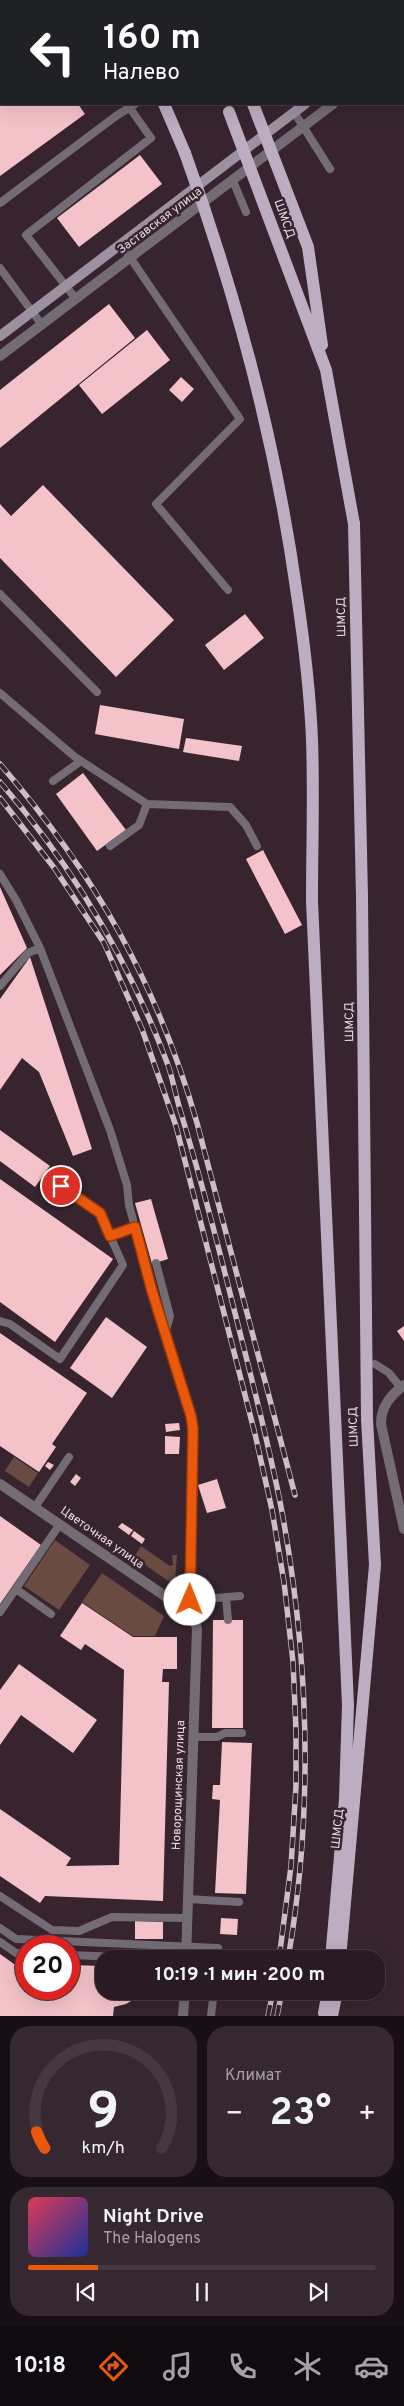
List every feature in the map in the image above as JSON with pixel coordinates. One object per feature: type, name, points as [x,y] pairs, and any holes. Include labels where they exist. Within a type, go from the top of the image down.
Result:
[{"type":"main road","name":"ШМСД","points":[[164,105],[185,153],[212,227],[248,346],[271,443],[286,521],[303,640],[312,739],[312,901],[348,1705],[345,1799],[332,1950]]},
{"type":"main road","name":"ШМСД","points":[[226,105],[326,370],[354,524],[362,897],[367,1419],[374,1565],[341,1950]]},
{"type":"main road","points":[[253,105],[308,247],[326,370]]},
{"type":"main road","points":[[323,2016],[326,2000]]},
{"type":"main road","points":[[332,2016],[335,2000]]},
{"type":"street","name":"Заставская улица","points":[[0,336],[304,105]]},
{"type":"street","name":"Заставская улица","points":[[0,356],[332,105]]},
{"type":"street","points":[[402,1386],[386,1403],[381,1416],[381,1424],[404,1529]]},
{"type":"street","name":"Цветочная улица","points":[[0,1484],[190,1614]]},
{"type":"street","name":"Новорощинская улица","points":[[186,1950],[196,1628],[195,1620],[190,1614]]},
{"type":"street","points":[[183,2016],[184,2000]]},
{"type":"lane","points":[[0,203],[130,105],[151,138],[26,234],[76,299]]},
{"type":"lane","points":[[226,105],[245,150]]},
{"type":"lane","points":[[294,112],[330,169]]},
{"type":"lane","points":[[233,181],[246,212]]},
{"type":"lane","points":[[121,244],[240,419],[156,504],[228,590]]},
{"type":"lane","points":[[0,268],[42,325]]},
{"type":"lane","points":[[0,594],[97,692]]},
{"type":"lane","points":[[0,693],[42,731],[82,761],[147,804],[230,807],[246,825],[257,846]]},
{"type":"lane","points":[[53,781],[82,761]]},
{"type":"lane","points":[[110,846],[139,825],[147,804]]},
{"type":"lane","points":[[0,874],[16,900],[40,948],[110,1130],[127,1186],[129,1205],[165,1334],[188,1402],[193,1429],[190,1614]]},
{"type":"lane","points":[[0,986],[28,953],[40,948]]},
{"type":"lane","points":[[0,1321],[10,1324],[60,1359],[123,1265],[100,1213],[61,1186]]},
{"type":"lane","points":[[110,1236],[135,1227]]},
{"type":"lane","points":[[156,1262],[170,1316],[165,1334]]},
{"type":"lane","points":[[375,1364],[389,1372],[402,1386]]},
{"type":"lane","points":[[35,1507],[69,1457]]},
{"type":"lane","points":[[0,1612],[60,1524]]},
{"type":"lane","points":[[16,1589],[51,1614]]},
{"type":"lane","points":[[190,1600],[240,1596]]},
{"type":"lane","points":[[226,1597],[228,1620]]},
{"type":"lane","points":[[217,1728],[217,1737]]},
{"type":"lane","points":[[193,1737],[217,1737],[224,1733],[242,1733]]},
{"type":"lane","points":[[0,1896],[52,1930],[79,1931],[112,1917],[187,1918]]},
{"type":"lane","points":[[187,1899],[239,1902]]},
{"type":"lane","points":[[0,1928],[16,1939],[186,1945],[218,1948],[218,1950]]},
{"type":"lane","points":[[0,1942],[15,1952]]},
{"type":"lane","points":[[80,1955],[95,1956]]},
{"type":"lane","points":[[211,2016],[213,2000]]},
{"type":"shaded area","points":[[14,1457],[38,1473],[29,1487],[5,1471]]},
{"type":"shaded area","points":[[55,1540],[90,1565],[59,1610],[24,1586]]},
{"type":"shaded area","points":[[141,1546],[170,1566],[173,1565],[172,1555],[177,1555],[175,1580],[171,1583],[134,1557]]},
{"type":"shaded area","points":[[102,1573],[164,1616],[155,1636],[133,1636],[82,1602]]},
{"type":"building","points":[[0,105],[79,105],[85,114],[0,176]]},
{"type":"building","points":[[140,155],[162,184],[79,247],[57,218]]},
{"type":"building","points":[[109,304],[135,338],[0,448],[0,390]]},
{"type":"building","points":[[147,330],[170,360],[102,414],[79,385]]},
{"type":"building","points":[[181,377],[194,389],[182,402],[169,390]]},
{"type":"building","points":[[43,485],[174,620],[116,677],[0,558],[0,504],[11,516]]},
{"type":"building","points":[[245,614],[264,638],[224,670],[205,645]]},
{"type":"building","points":[[100,705],[184,719],[179,749],[95,734]]},
{"type":"building","points":[[186,738],[242,746],[239,761],[183,752]]},
{"type":"building","points":[[83,773],[126,830],[97,851],[56,794]]},
{"type":"building","points":[[263,850],[302,925],[285,934],[246,859]]},
{"type":"building","points":[[0,887],[27,948],[0,975]]},
{"type":"building","points":[[30,957],[92,1149],[73,1156],[39,1072],[22,1058],[0,1090],[0,999]]},
{"type":"building","points":[[0,1130],[50,1166],[35,1187],[0,1161]]},
{"type":"building","points":[[0,1179],[113,1259],[55,1342],[0,1302]]},
{"type":"building","points":[[151,1199],[168,1259],[152,1264],[135,1203]]},
{"type":"building","points":[[106,1317],[147,1347],[112,1398],[70,1368]]},
{"type":"building","points":[[404,1326],[404,1341],[397,1331]]},
{"type":"building","points":[[0,1333],[87,1393],[52,1444],[56,1447],[39,1472],[0,1446]]},
{"type":"building","points":[[179,1423],[180,1430],[166,1432],[165,1424]]},
{"type":"building","points":[[165,1436],[180,1437],[179,1454],[165,1454]]},
{"type":"building","points":[[48,1462],[54,1465],[50,1470],[45,1466]]},
{"type":"building","points":[[76,1474],[81,1478],[75,1486],[70,1482]]},
{"type":"building","points":[[217,1479],[226,1508],[207,1513],[198,1485]]},
{"type":"building","points":[[0,1516],[41,1545],[0,1604]]},
{"type":"building","points":[[122,1523],[133,1530],[129,1535],[118,1527]]},
{"type":"building","points":[[134,1531],[145,1539],[142,1544],[131,1536]]},
{"type":"building","points":[[82,1603],[133,1637],[177,1637],[177,1669],[163,1669],[162,1682],[169,1682],[163,1901],[45,1896],[40,1903],[0,1876],[0,1809],[71,1858],[66,1866],[119,1865],[124,1670],[85,1644],[81,1650],[60,1636]]},
{"type":"building","points":[[213,1620],[243,1620],[243,1728],[212,1728]]},
{"type":"building","points":[[19,1664],[97,1720],[73,1753],[21,1715],[0,1745],[0,1690]]},
{"type":"building","points":[[222,1742],[252,1743],[246,1894],[215,1893],[220,1800],[212,1799],[213,1785],[220,1785]]},
{"type":"building","points":[[221,1918],[238,1919],[237,1935],[220,1934]]},
{"type":"building","points":[[135,1921],[163,1922],[163,1939],[135,1939]]},
{"type":"building","points":[[0,1954],[15,1964],[15,2000],[80,2000],[80,1965],[95,1966],[95,2000],[133,2000],[114,2007],[113,2016],[0,2016]]},
{"type":"railway","points":[[0,764],[34,805],[94,889],[119,932],[163,1023],[197,1123],[295,1495]]},
{"type":"railway","points":[[0,782],[75,881],[117,952],[153,1026],[168,1065],[213,1226],[258,1402],[282,1512],[298,1623],[303,1679],[305,1791],[302,1847],[289,1950]]},
{"type":"railway","points":[[0,798],[55,869],[104,943],[142,1029],[176,1126],[255,1434],[272,1510],[284,1582],[293,1662],[296,1786],[291,1866],[280,1950]]},
{"type":"railway","points":[[268,2016],[271,2000]]},
{"type":"railway","points":[[277,2016],[280,2000]]},
{"type":"route","points":[[61,1186],[100,1213],[110,1236],[135,1227],[152,1291],[188,1402],[193,1429],[190,1600]]}]
